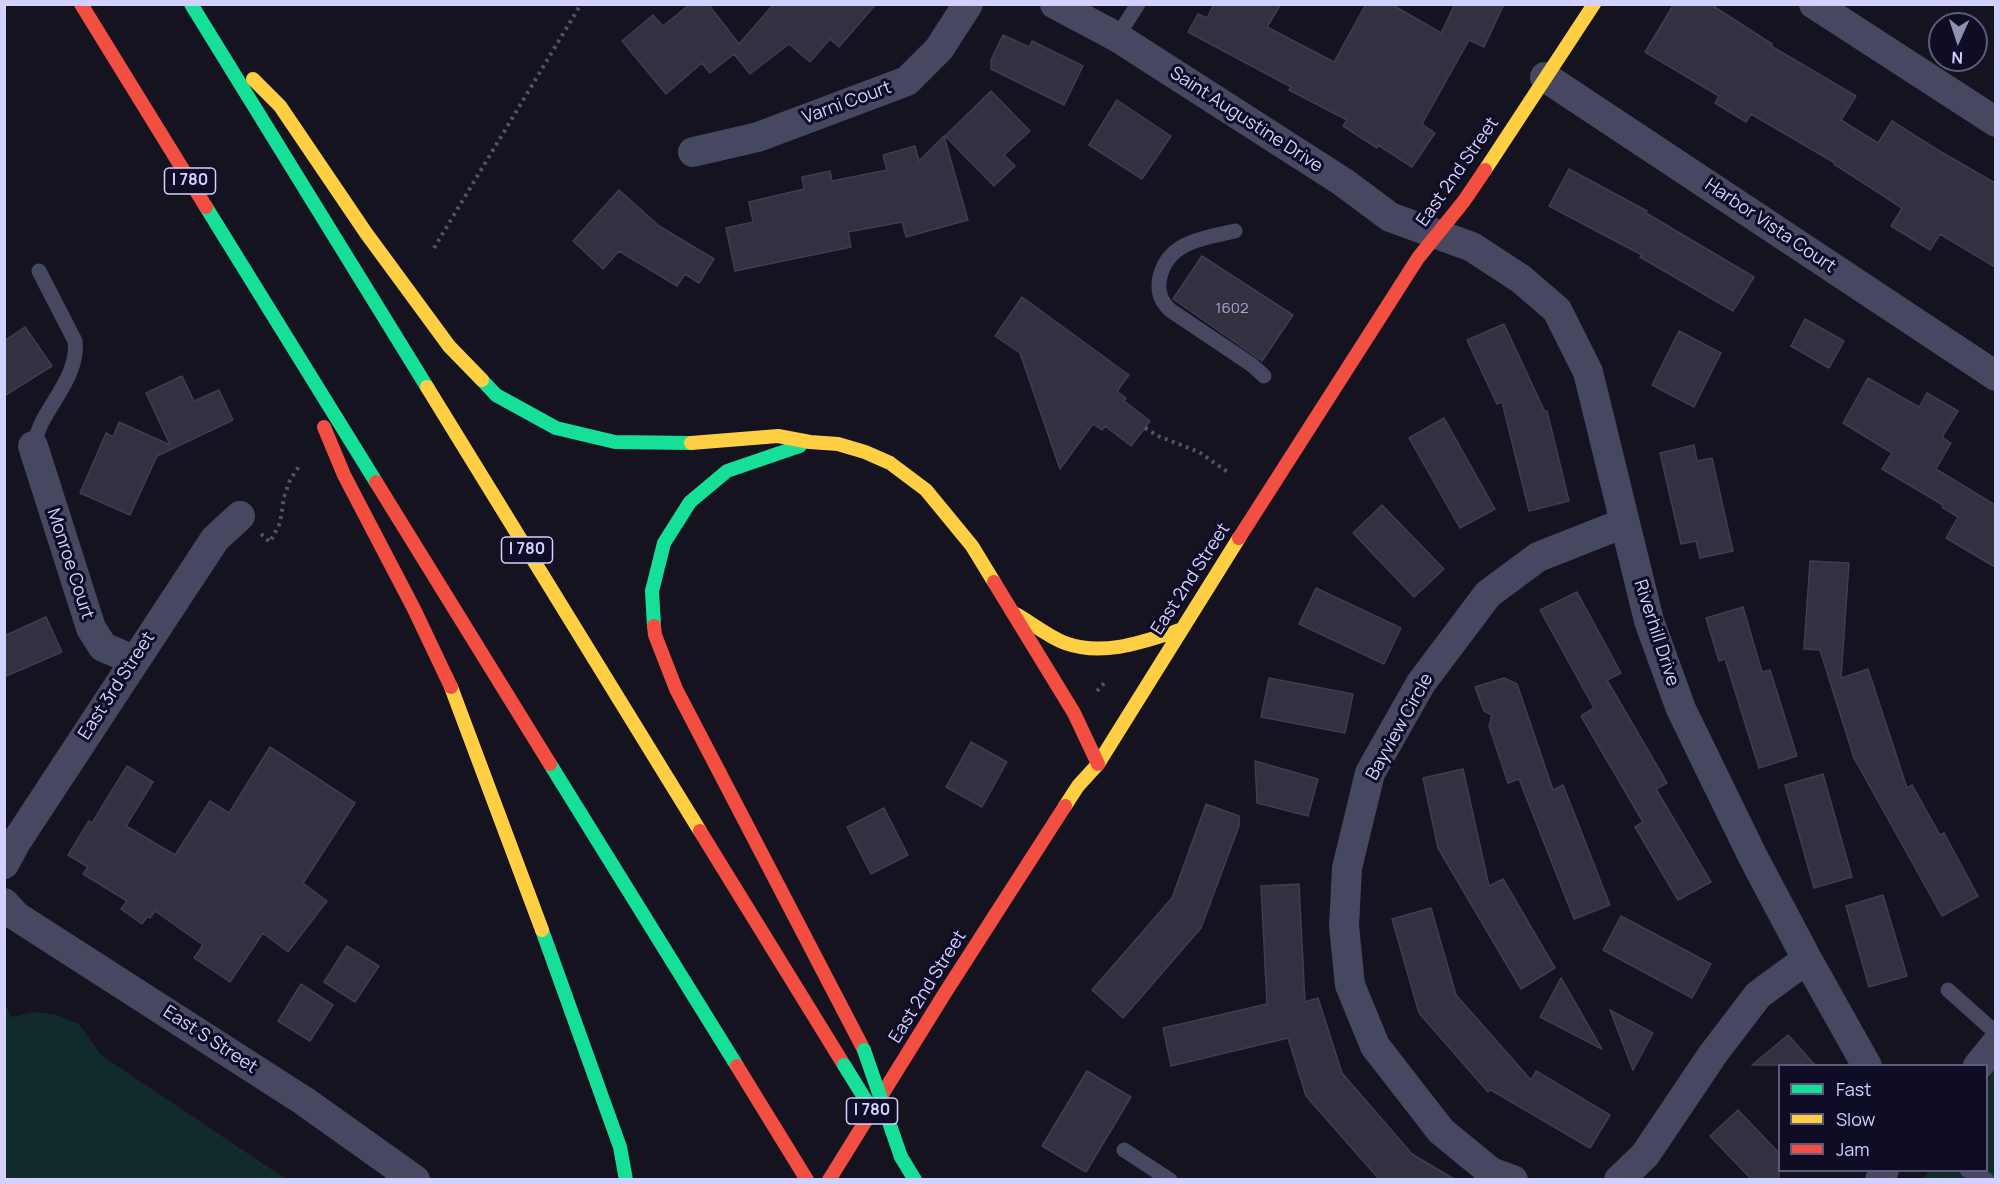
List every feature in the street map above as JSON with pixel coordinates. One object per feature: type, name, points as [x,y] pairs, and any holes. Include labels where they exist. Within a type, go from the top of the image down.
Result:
[{"type":"main road","name":"I 780","points":[[79,4],[807,1179]]},
{"type":"main road","name":"I 780","points":[[191,4],[915,1179]]},
{"type":"main road","name":"East 2nd Street","points":[[829,1179],[1078,786],[1098,764],[1180,630],[1418,258],[1464,201],[1593,4]]},
{"type":"main road","points":[[210,35],[280,106],[366,233],[449,346],[496,395],[556,428],[615,442],[688,443],[778,436],[838,444],[890,463],[926,490],[972,546],[1074,713],[1098,764]]},
{"type":"main road","points":[[287,337],[344,475],[414,609],[448,680],[583,1042],[620,1147],[626,1179]]},
{"type":"main road","points":[[810,442],[727,471],[690,502],[664,543],[652,591],[655,635],[676,689],[864,1050],[901,1157]]},
{"type":"main road","points":[[1012,611],[1065,643],[1092,649],[1117,648],[1180,630]]},
{"type":"street","name":"Varni Court","points":[[693,152],[758,136],[907,81],[939,49],[968,4]]},
{"type":"street","name":"Saint Augustine Drive","points":[[1055,4],[1117,37],[1343,182],[1390,217],[1437,235]]},
{"type":"street","points":[[1814,4],[1995,122]]},
{"type":"street","name":"Harbor Vista Court","points":[[1545,77],[1995,376]]},
{"type":"street","name":"Riverhill Drive","points":[[1437,235],[1482,254],[1521,279],[1557,310],[1588,372],[1649,621],[1681,709],[1806,959],[1866,1064]]},
{"type":"street","name":"Monroe Court","points":[[33,446],[91,628],[104,647],[134,660]]},
{"type":"street","name":"East 3rd Street","points":[[4,864],[134,660],[215,539],[240,516]]},
{"type":"street","name":"Bayview Circle","points":[[1513,1179],[1491,1172],[1441,1131],[1375,1046],[1350,985],[1344,926],[1347,868],[1370,772],[1422,684],[1488,594],[1538,557],[1624,523]]},
{"type":"street","name":"East S Street","points":[[4,903],[16,916],[304,1101],[415,1179]]},
{"type":"street","points":[[1619,1179],[1645,1155],[1713,1054],[1758,995],[1806,959]]},
{"type":"street","points":[[1979,1064],[1995,1044]]},
{"type":"lane","points":[[1117,37],[1138,4]]},
{"type":"lane","points":[[1235,231],[1187,242],[1171,255],[1162,270],[1158,287],[1162,302],[1170,310],[1252,365],[1264,376]]},
{"type":"lane","points":[[33,446],[40,426],[74,362],[76,350],[75,340],[39,271]]},
{"type":"lane","points":[[1948,990],[1995,1033]]},
{"type":"lane","points":[[1124,1150],[1170,1179]]},
{"type":"lane","points":[[1971,1172],[1987,1179]]},
{"type":"path","points":[[434,248],[581,4]]},
{"type":"path","points":[[1145,428],[1158,436],[1199,452],[1229,473]]},
{"type":"path","points":[[240,516],[270,542],[280,523],[284,497],[290,480],[300,465]]},
{"type":"green space","points":[[4,1001],[11,1017],[36,1012],[57,1015],[79,1024],[101,1055],[286,1179],[5,1179]]},
{"type":"green space","points":[[1995,1068],[1995,1179],[1923,1180],[1928,1172],[1988,1172],[1988,1080]]},
{"type":"building","points":[[690,4],[708,4],[739,44],[774,4],[876,4],[839,47],[830,39],[810,62],[789,44],[750,74],[734,54],[710,73],[702,63],[666,94],[622,41],[653,15],[663,26]]},
{"type":"building","points":[[1214,4],[1281,4],[1267,27],[1334,62],[1366,4],[1391,4],[1441,33],[1455,4],[1504,4],[1484,47],[1469,40],[1422,124],[1435,133],[1412,167],[1343,126],[1347,120],[1289,90],[1291,87],[1188,32],[1198,14],[1207,18]]},
{"type":"building","points":[[1674,4],[1710,4],[1772,44],[1771,46],[1856,96],[1841,120],[1878,143],[1892,121],[1995,183],[1995,267],[1940,234],[1930,250],[1891,226],[1902,208],[1835,163],[1751,114],[1746,122],[1715,103],[1719,96],[1645,52]]},
{"type":"building","points":[[1003,35],[1029,47],[1032,41],[1083,66],[1064,105],[991,69],[991,60]]},
{"type":"building","points":[[991,91],[1030,131],[1004,155],[1015,166],[994,186],[945,136]]},
{"type":"building","points":[[1117,100],[1171,136],[1142,179],[1089,145]]},
{"type":"building","points":[[944,136],[968,220],[906,237],[902,222],[848,232],[851,247],[735,271],[726,228],[753,222],[749,202],[804,189],[802,177],[830,171],[832,181],[887,170],[883,155],[915,146],[919,161]]},
{"type":"building","points":[[1569,169],[1647,211],[1646,213],[1754,277],[1733,311],[1640,257],[1642,255],[1549,206]]},
{"type":"building","points":[[619,190],[659,226],[714,259],[699,283],[685,274],[677,286],[619,251],[603,269],[573,241]]},
{"type":"building","points":[[1202,256],[1293,315],[1262,361],[1173,299]]},
{"type":"building","points":[[1022,297],[1129,375],[1117,391],[1126,398],[1124,401],[1150,421],[1131,446],[1105,426],[1102,430],[1093,424],[1060,469],[1020,353],[995,336]]},
{"type":"building","points":[[1805,319],[1844,341],[1829,368],[1791,346]]},
{"type":"building","points":[[1504,324],[1545,412],[1547,411],[1569,501],[1529,511],[1502,402],[1497,404],[1467,340]]},
{"type":"building","points":[[25,327],[52,366],[4,396],[4,341]]},
{"type":"building","points":[[1679,331],[1721,353],[1694,407],[1652,385]]},
{"type":"building","points":[[182,376],[194,401],[219,390],[233,420],[157,456],[130,515],[80,493],[106,433],[113,437],[119,422],[170,445],[146,393]]},
{"type":"building","points":[[1868,378],[1919,407],[1927,393],[1958,411],[1942,437],[1951,443],[1936,469],[1995,505],[1995,567],[1946,538],[1958,517],[1942,507],[1943,505],[1882,469],[1892,453],[1843,423]]},
{"type":"building","points":[[1444,418],[1495,509],[1460,528],[1409,438]]},
{"type":"building","points":[[1694,445],[1697,461],[1712,458],[1733,551],[1700,558],[1696,541],[1681,544],[1660,453]]},
{"type":"building","points":[[1382,505],[1444,569],[1414,597],[1353,533]]},
{"type":"building","points":[[1810,561],[1849,563],[1841,678],[1868,669],[1907,788],[1912,785],[1940,835],[1944,833],[1978,896],[1942,916],[1854,758],[1820,650],[1804,649]]},
{"type":"building","points":[[1316,588],[1401,628],[1384,664],[1299,624]]},
{"type":"building","points":[[1577,592],[1621,673],[1607,680],[1667,783],[1656,789],[1711,882],[1678,900],[1635,827],[1643,822],[1581,716],[1594,708],[1540,610]]},
{"type":"building","points":[[1743,607],[1762,672],[1770,670],[1797,756],[1759,768],[1725,659],[1719,661],[1706,618]]},
{"type":"building","points":[[46,617],[62,652],[4,677],[4,636]]},
{"type":"building","points":[[1269,678],[1353,694],[1345,733],[1261,717]]},
{"type":"building","points":[[1504,678],[1517,684],[1553,790],[1563,785],[1610,905],[1574,919],[1519,779],[1508,783],[1489,726],[1492,715],[1484,711],[1475,687]]},
{"type":"building","points":[[971,742],[1007,762],[982,807],[946,787]]},
{"type":"building","points":[[270,747],[355,803],[303,883],[327,901],[288,952],[263,933],[230,982],[194,958],[203,945],[155,911],[142,924],[121,909],[127,901],[83,874],[88,867],[68,855],[89,821],[92,823],[127,766],[153,782],[126,826],[175,855],[210,801],[229,813]]},
{"type":"building","points":[[1255,761],[1318,779],[1308,816],[1257,803]]},
{"type":"building","points":[[1463,769],[1489,886],[1503,879],[1555,968],[1521,989],[1438,848],[1423,778]]},
{"type":"building","points":[[1823,774],[1852,877],[1814,888],[1785,785]]},
{"type":"building","points":[[1206,804],[1239,816],[1239,826],[1201,928],[1123,1018],[1092,990],[1172,898]]},
{"type":"building","points":[[884,808],[908,855],[871,874],[847,827]]},
{"type":"building","points":[[1299,884],[1305,1002],[1318,998],[1342,1073],[1412,1154],[1454,1179],[1379,1179],[1306,1096],[1288,1038],[1171,1066],[1163,1028],[1267,1004],[1261,886]]},
{"type":"building","points":[[1883,895],[1907,976],[1869,987],[1846,906]]},
{"type":"building","points":[[1431,908],[1456,995],[1531,1080],[1536,1071],[1610,1115],[1590,1148],[1491,1090],[1488,1092],[1419,1013],[1392,919]]},
{"type":"building","points":[[1621,916],[1711,964],[1692,998],[1603,950]]},
{"type":"building","points":[[347,946],[379,966],[355,1002],[324,982]]},
{"type":"building","points":[[1561,978],[1602,1049],[1540,1017]]},
{"type":"building","points":[[301,984],[333,1005],[310,1041],[278,1021]]},
{"type":"building","points":[[1610,1010],[1653,1033],[1633,1070]]},
{"type":"building","points":[[1788,1035],[1814,1064],[1778,1064],[1752,1065]]},
{"type":"building","points":[[1087,1071],[1131,1097],[1086,1172],[1042,1146]]},
{"type":"building","points":[[1738,1110],[1778,1152],[1779,1179],[1751,1179],[1710,1136]]},
{"type":"traffic: fast","points":[[191,4],[427,387]]},
{"type":"traffic: fast","points":[[206,207],[376,482]]},
{"type":"traffic: fast","points":[[482,380],[496,395],[556,428],[615,442],[691,443]]},
{"type":"traffic: fast","points":[[654,626],[652,591],[664,543],[690,502],[727,471],[800,446]]},
{"type":"traffic: fast","points":[[550,764],[737,1066]]},
{"type":"traffic: fast","points":[[542,930],[620,1147],[626,1180]]},
{"type":"traffic: fast","points":[[864,1050],[901,1157]]},
{"type":"traffic: fast","points":[[844,1065],[870,1107]]},
{"type":"traffic: fast","points":[[901,1157],[915,1180]]},
{"type":"traffic: slow","points":[[1485,170],[1594,4]]},
{"type":"traffic: slow","points":[[253,79],[280,106],[366,233],[449,346],[482,380]]},
{"type":"traffic: slow","points":[[427,387],[700,831]]},
{"type":"traffic: slow","points":[[691,443],[778,436],[838,444],[890,463],[926,490],[972,546],[994,582]]},
{"type":"traffic: slow","points":[[1065,806],[1078,786],[1098,764],[1239,538]]},
{"type":"traffic: slow","points":[[1016,614],[1058,640],[1094,649],[1123,646],[1180,630]]},
{"type":"traffic: slow","points":[[451,687],[542,930]]},
{"type":"traffic: jam","points":[[81,4],[206,207]]},
{"type":"traffic: jam","points":[[1239,538],[1418,258],[1464,201],[1485,170]]},
{"type":"traffic: jam","points":[[324,427],[344,475],[414,609],[451,687]]},
{"type":"traffic: jam","points":[[376,482],[550,764]]},
{"type":"traffic: jam","points":[[994,582],[1074,713],[1098,764]]},
{"type":"traffic: jam","points":[[654,626],[655,635],[676,689],[864,1050]]},
{"type":"traffic: jam","points":[[829,1180],[1065,806]]},
{"type":"traffic: jam","points":[[700,831],[844,1065]]},
{"type":"traffic: jam","points":[[737,1066],[807,1180]]}]
